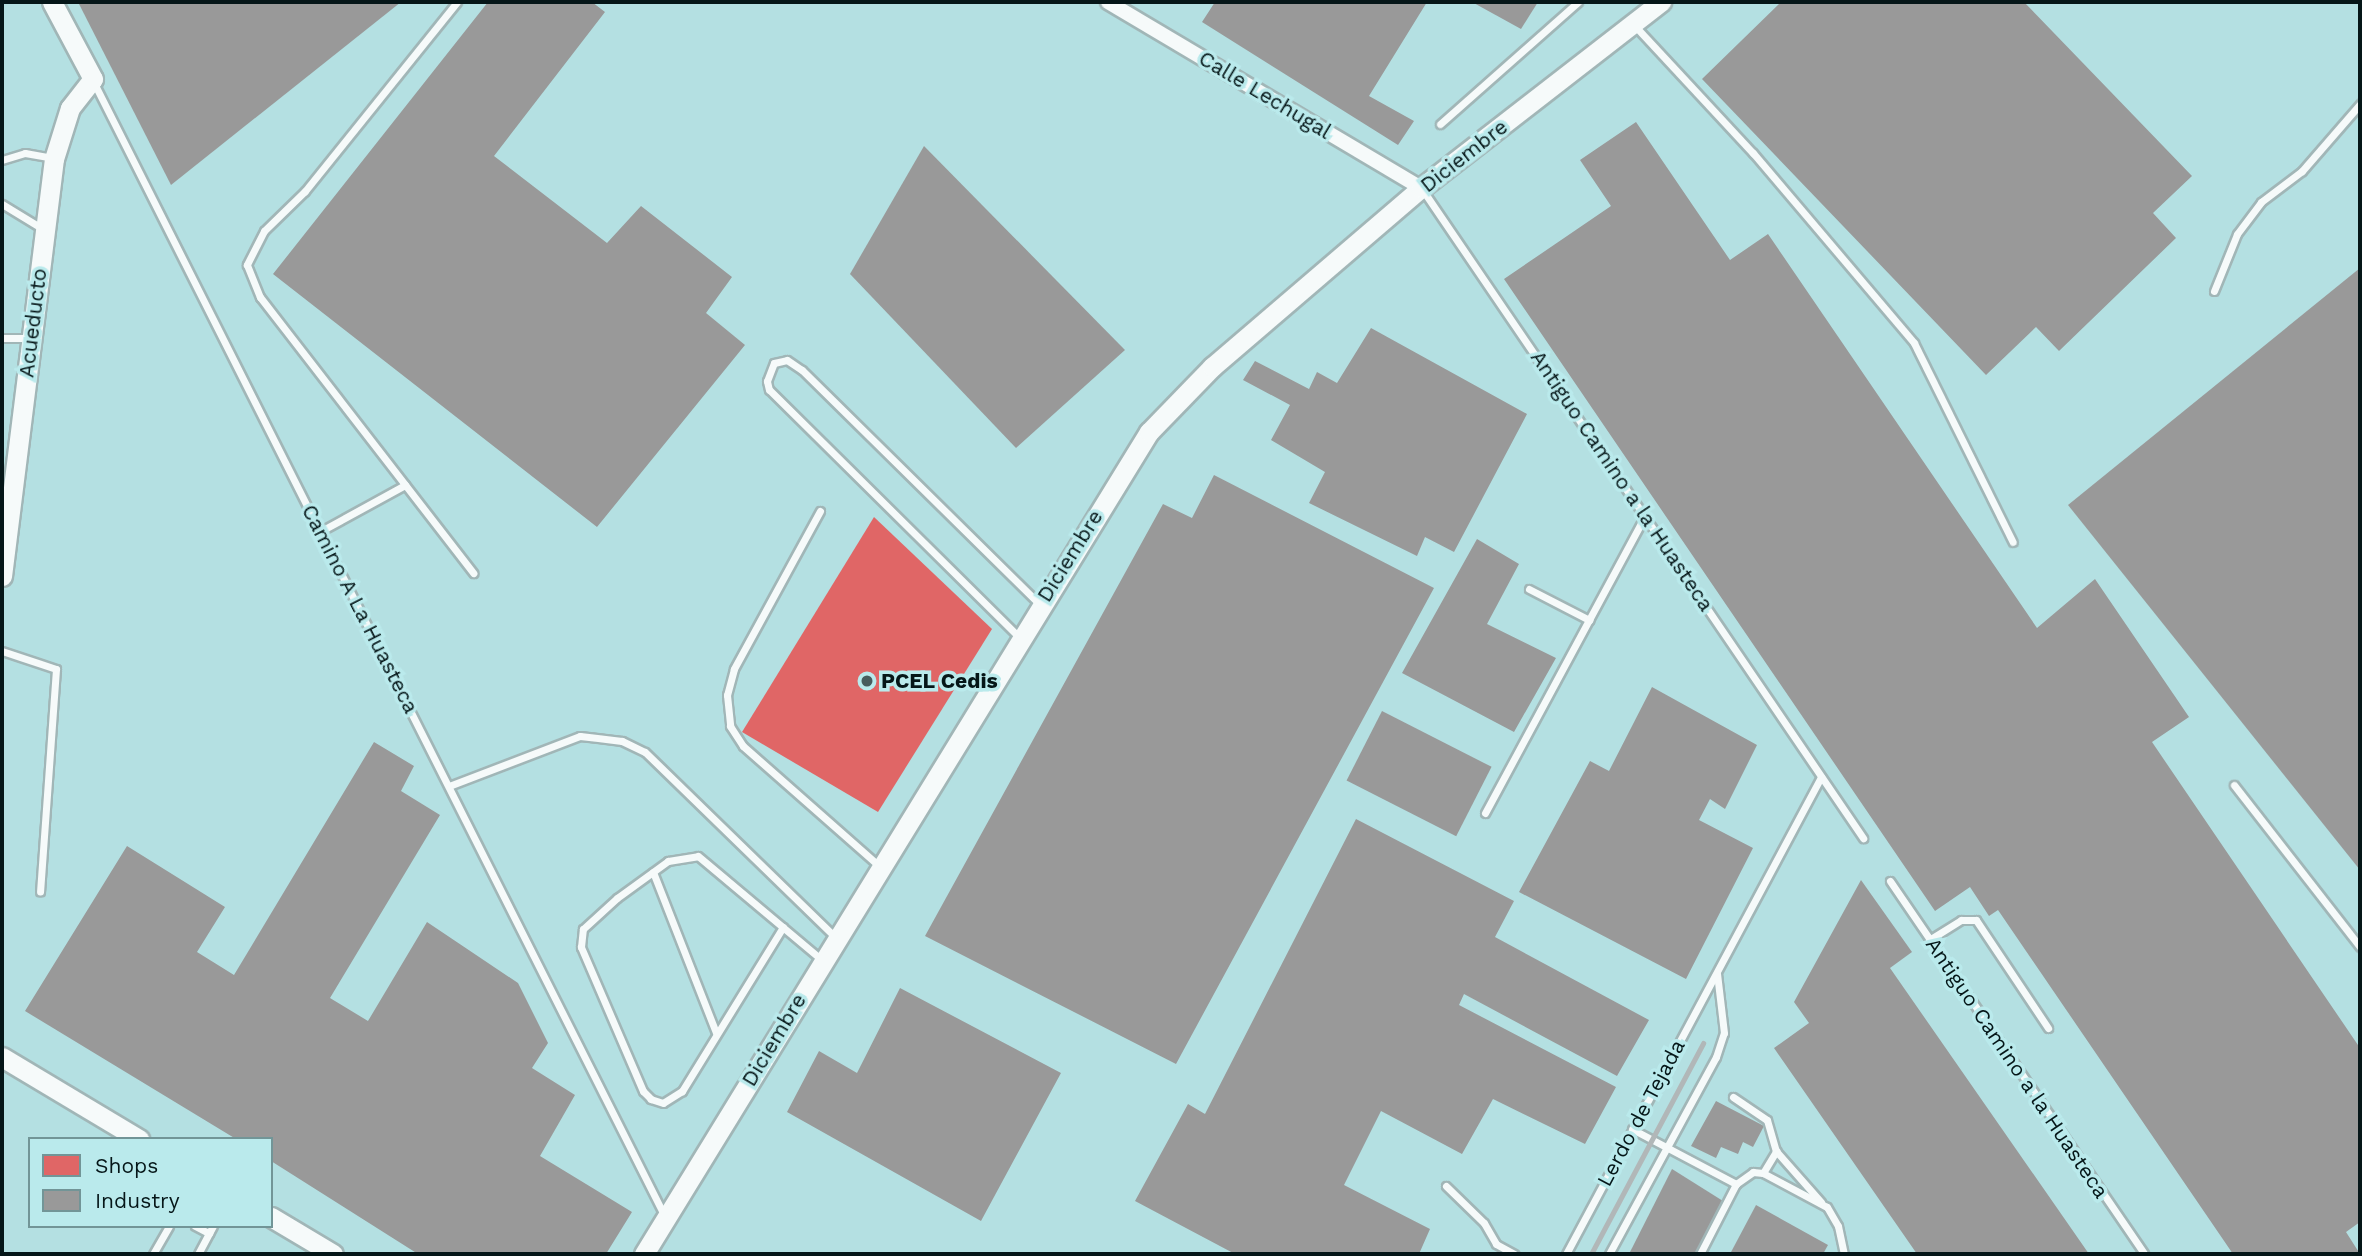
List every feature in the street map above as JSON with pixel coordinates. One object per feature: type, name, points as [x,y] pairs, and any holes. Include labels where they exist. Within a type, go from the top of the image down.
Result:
[{"type":"street","name":"Camino A La Huasteca","points":[[52,2],[93,79]]},
{"type":"street","name":"Calle Lechugal","points":[[1108,2],[1421,188]]},
{"type":"street","name":"Diciembre","points":[[644,1254],[1019,638],[1149,432],[1212,368],[1421,188],[1661,2]]},
{"type":"street","name":"Acueducto","points":[[2,576],[54,159],[71,108],[93,79]]},
{"type":"street","points":[[2,1057],[136,1137]]},
{"type":"street","points":[[273,1218],[333,1254]]},
{"type":"lane","points":[[457,2],[305,191],[264,231],[247,265],[260,297],[473,573]]},
{"type":"lane","points":[[1440,124],[1578,2]]},
{"type":"lane","points":[[1634,24],[1752,153],[1914,343],[2013,542]]},
{"type":"lane","name":"Camino A La Huasteca","points":[[93,79],[666,1218]]},
{"type":"lane","points":[[2214,291],[2237,234],[2261,202],[2302,171],[2360,104]]},
{"type":"lane","points":[[2,160],[24,153],[54,159]]},
{"type":"lane","name":"Antiguo Camino a la Huasteca","points":[[1421,188],[1863,838]]},
{"type":"lane","points":[[2,204],[45,230]]},
{"type":"lane","points":[[2,338],[31,338]]},
{"type":"lane","points":[[1019,638],[769,390],[766,382],[775,363],[787,360],[802,370],[1040,604]]},
{"type":"lane","points":[[321,531],[405,485]]},
{"type":"lane","points":[[820,511],[734,668],[727,695],[730,726],[743,746],[880,866]]},
{"type":"lane","points":[[1485,813],[1645,516]]},
{"type":"lane","points":[[1529,589],[1589,620]]},
{"type":"lane","points":[[2,651],[56,669],[40,891]]},
{"type":"lane","points":[[449,786],[580,736],[622,741],[645,752],[836,938]]},
{"type":"lane","name":"Lerdo de Tejada","points":[[1566,1254],[1821,777]]},
{"type":"lane","points":[[2234,785],[2360,947]]},
{"type":"lane","points":[[783,927],[682,1091],[663,1104],[651,1099],[643,1091],[580,947],[583,929],[591,920],[653,872],[683,855],[698,856],[823,960]]},
{"type":"lane","points":[[653,872],[716,1033]]},
{"type":"lane","name":"Antiguo Camino a la Huasteca","points":[[1890,881],[2144,1254]]},
{"type":"lane","points":[[1929,940],[1966,918],[1976,920],[2048,1028]]},
{"type":"lane","name":"Lerdo de Tejada","points":[[1609,1254],[1724,1033],[1717,973]]},
{"type":"lane","points":[[1734,1097],[1767,1120],[1776,1151],[1827,1207],[1839,1226],[1844,1254]]},
{"type":"lane","points":[[1632,1129],[1736,1184]]},
{"type":"lane","points":[[1763,1173],[1776,1151]]},
{"type":"lane","points":[[1700,1254],[1736,1184],[1744,1175],[1763,1173],[1827,1207]]},
{"type":"lane","points":[[1446,1186],[1484,1223],[1496,1244],[1514,1254]]},
{"type":"lane","points":[[153,1254],[168,1228]]},
{"type":"lane","points":[[198,1254],[211,1230]]},
{"type":"shaded area","points":[[2,2],[2360,2],[2360,1254],[2,1254]]},
{"type":"building: Shops","name":"PCEL Cedis","points":[[874,517],[992,629],[878,812],[742,732]]},
{"type":"building: Industry","points":[[78,2],[401,2],[171,185]]},
{"type":"building: Industry","points":[[488,2],[592,2],[605,12],[494,156],[607,243],[641,206],[732,277],[706,313],[745,345],[597,527],[273,274]]},
{"type":"building: Industry","points":[[1215,2],[1427,2],[1369,96],[1414,121],[1398,145],[1202,22]]},
{"type":"building: Industry","points":[[1472,2],[1538,2],[1521,29]]},
{"type":"building: Industry","points":[[1781,2],[2024,2],[2192,176],[2153,213],[2176,238],[2059,351],[2036,327],[1986,375],[1702,79]]},
{"type":"building: Industry","points":[[1636,122],[1730,260],[1768,234],[2037,628],[2095,579],[2189,717],[2152,742],[2360,1048],[2360,1222],[2346,1232],[2360,1254],[2233,1254],[1998,910],[1989,916],[1970,887],[1935,911],[1504,279],[1611,206],[1580,160]]},
{"type":"building: Industry","points":[[924,146],[1125,350],[1016,448],[850,274]]},
{"type":"building: Industry","points":[[2360,268],[2360,870],[2068,505]]},
{"type":"building: Industry","points":[[1371,328],[1527,414],[1454,552],[1425,537],[1417,556],[1309,503],[1325,472],[1271,440],[1290,405],[1243,380],[1255,361],[1309,389],[1317,372],[1337,383]]},
{"type":"building: Industry","points":[[1214,475],[1434,588],[1176,1064],[925,936],[1163,504],[1192,518]]},
{"type":"building: Industry","points":[[1477,539],[1519,564],[1487,624],[1556,658],[1514,732],[1402,673]]},
{"type":"building: Industry","points":[[1652,687],[1757,745],[1725,809],[1710,799],[1699,820],[1753,848],[1686,979],[1519,892],[1590,761],[1609,771]]},
{"type":"building: Industry","points":[[1382,711],[1492,767],[1456,836],[1347,780]]},
{"type":"building: Industry","points":[[374,742],[414,766],[401,791],[440,815],[330,998],[368,1021],[427,922],[518,983],[548,1043],[532,1068],[575,1095],[540,1156],[632,1212],[606,1254],[418,1254],[273,1162],[273,1137],[233,1137],[25,1011],[127,846],[225,907],[197,952],[234,975]]},
{"type":"building: Industry","points":[[1356,819],[1514,901],[1495,937],[1649,1020],[1617,1076],[1464,994],[1459,1005],[1616,1087],[1585,1144],[1493,1099],[1462,1154],[1381,1111],[1344,1185],[1430,1229],[1419,1254],[1235,1254],[1135,1201],[1188,1104],[1205,1114]]},
{"type":"building: Industry","points":[[1861,880],[1912,952],[1890,968],[2089,1254],[1917,1254],[1774,1048],[1809,1023],[1794,1002]]},
{"type":"building: Industry","points":[[900,988],[1061,1073],[981,1221],[787,1112],[819,1051],[857,1073]]},
{"type":"building: Industry","points":[[1716,1101],[1764,1126],[1753,1147],[1743,1142],[1738,1154],[1721,1147],[1716,1158],[1691,1146]]},
{"type":"building: Industry","points":[[1672,1169],[1723,1201],[1696,1254],[1629,1254]]},
{"type":"building: Industry","points":[[1756,1205],[1828,1245],[1823,1254],[1730,1254]]},
{"type":"railway","points":[[1591,1254],[1703,1043]]},
{"type":"place","name":"PCEL Cedis","points":[[867,681]]}]
